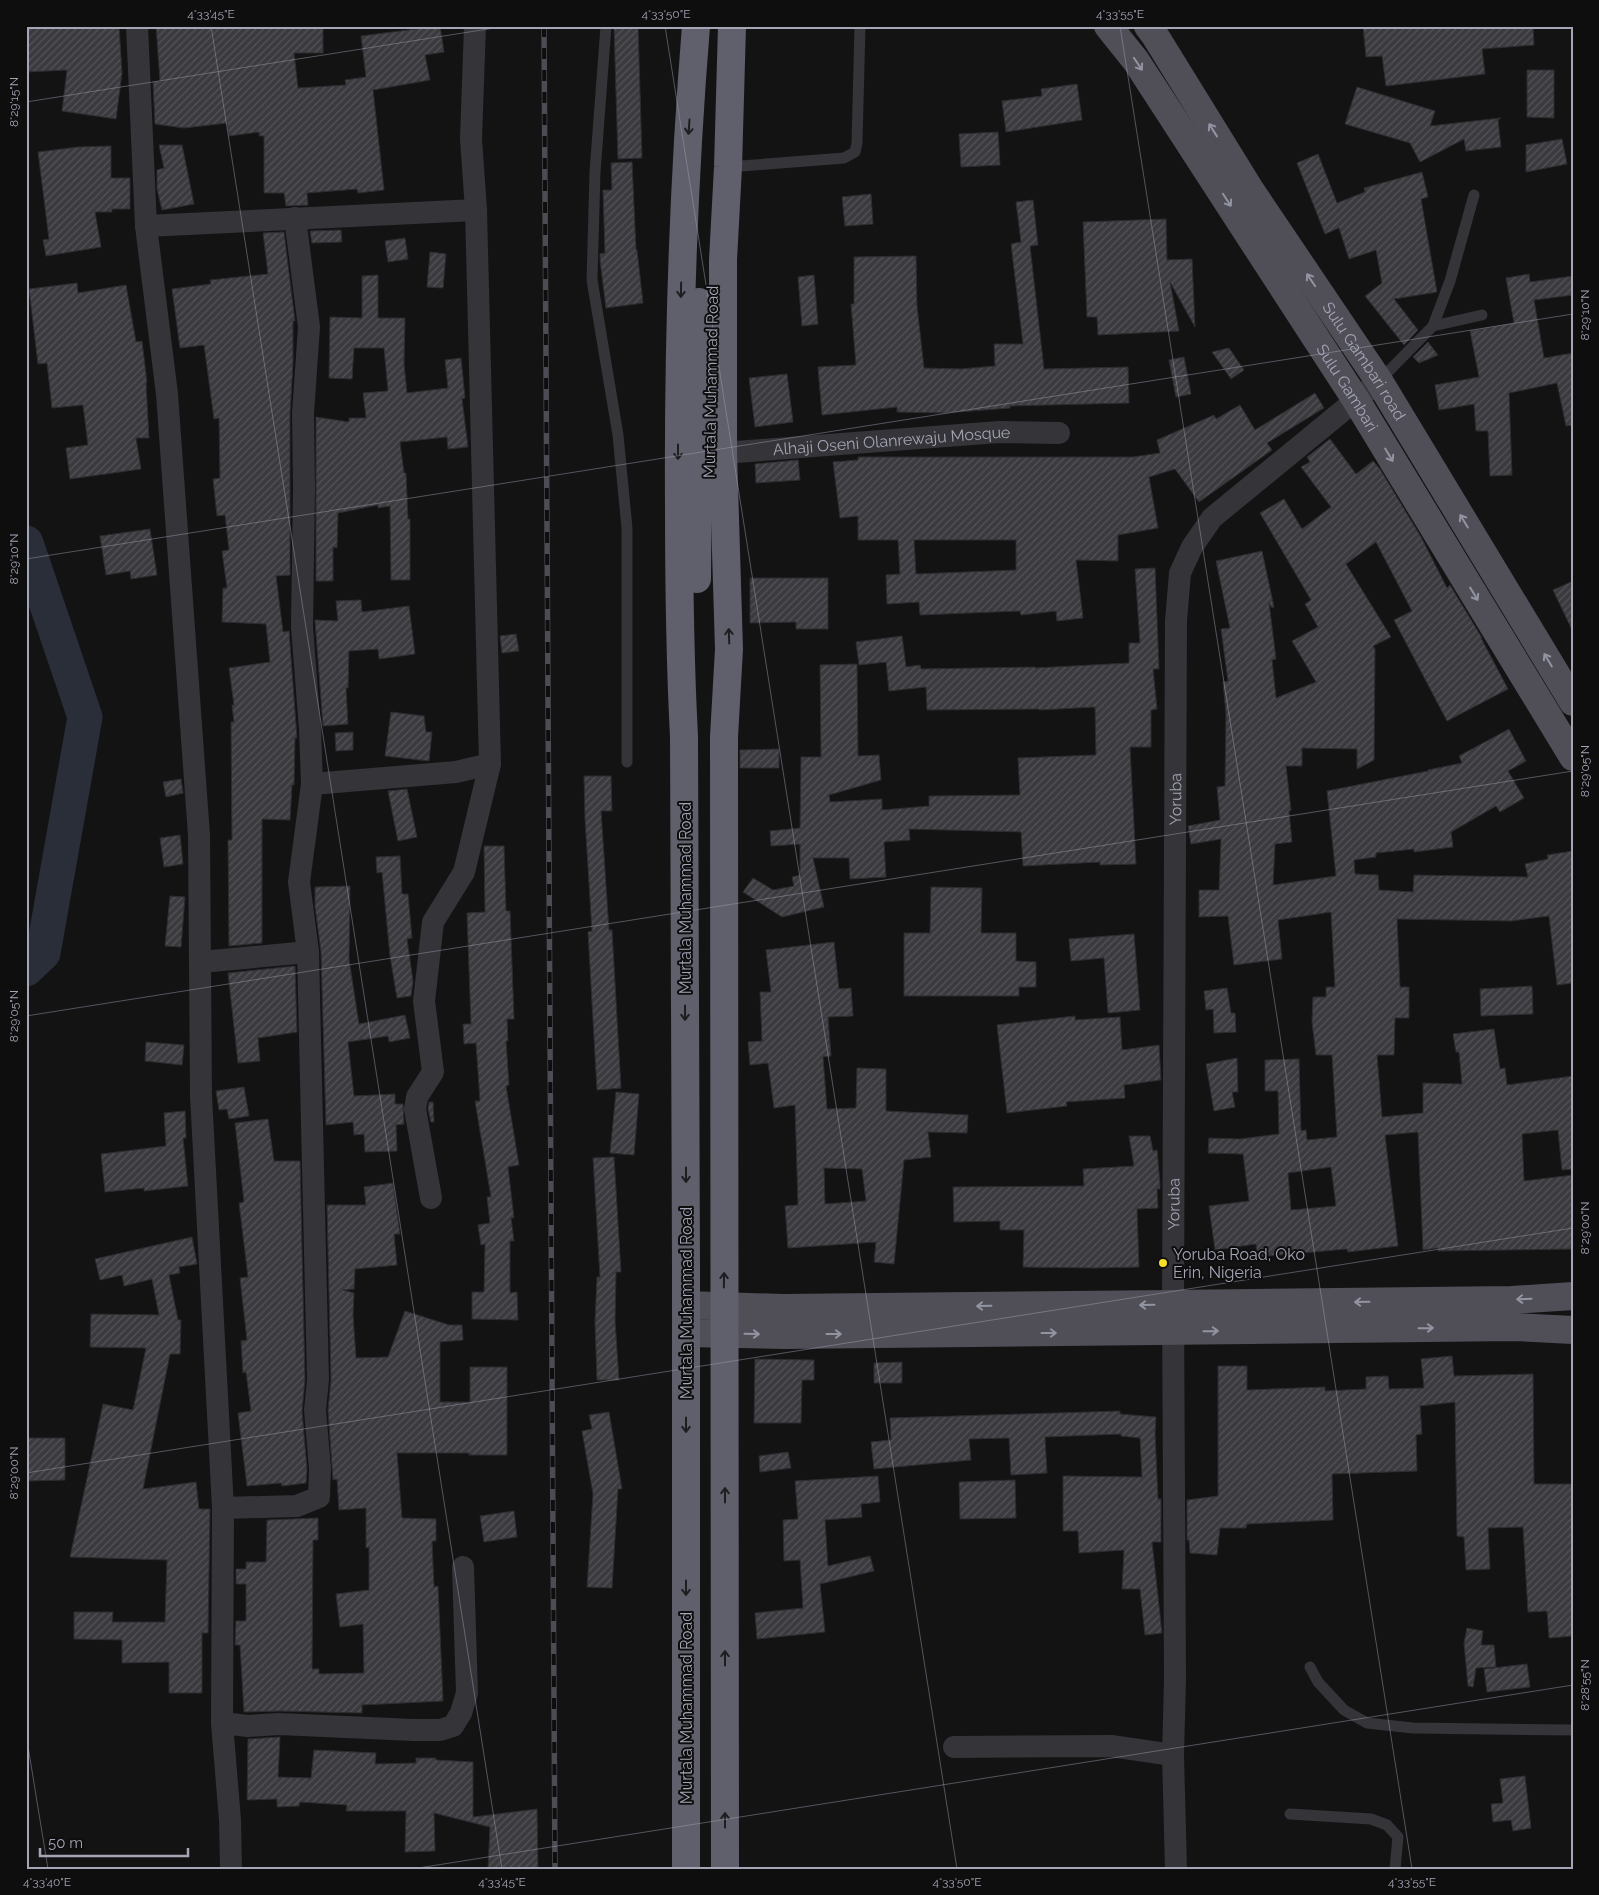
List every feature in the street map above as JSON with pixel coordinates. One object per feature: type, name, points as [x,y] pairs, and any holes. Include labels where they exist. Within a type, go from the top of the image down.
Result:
[{"type":"highway","name":"Murtala Muhammad Road","points":[[686,1869],[684,737],[680,658],[678,410],[682,227],[696,26]]},
{"type":"highway","name":"Murtala Muhammad Road","points":[[712,26],[702,213],[699,319],[704,541],[710,658],[714,694],[724,737]]},
{"type":"highway","name":"Murtala Muhammad Road","points":[[684,737],[694,685],[704,541],[713,214],[724,26]]},
{"type":"highway","name":"Murtala Muhammad Road","points":[[725,1869],[724,737],[729,649],[723,453],[723,260],[732,26]]},
{"type":"main road","name":"Sulu Gambari","points":[[1108,26],[1136,61],[1356,400],[1573,757]]},
{"type":"main road","name":"Sulu Gambari road","points":[[1148,26],[1251,191],[1379,381],[1573,702]]},
{"type":"main road","points":[[686,1306],[783,1308],[1173,1304],[1512,1300],[1573,1296]]},
{"type":"main road","points":[[686,1333],[795,1335],[1515,1327],[1573,1330]]},
{"type":"street","points":[[137,26],[146,226],[166,394],[199,834],[202,1096],[223,1508],[222,1723],[230,1820],[231,1869]]},
{"type":"street","points":[[431,1198],[415,1109],[417,1097],[433,1072],[424,1001],[433,922],[464,872],[490,764],[476,210],[471,139],[475,26]]},
{"type":"street","points":[[146,226],[476,210]]},
{"type":"street","points":[[223,1508],[297,1506],[319,1496],[320,1469],[315,1410],[318,1380],[308,952],[299,882],[312,784],[302,628],[303,413],[309,327],[295,218]]},
{"type":"street","name":"Yoruba","points":[[1176,1869],[1173,1755],[1175,1680],[1173,1304],[1176,631],[1180,573],[1192,547],[1212,518],[1379,381]]},
{"type":"street","name":"Alhaji Oseni Olanrewaju Mosque","points":[[723,453],[999,432],[1059,433]]},
{"type":"street","points":[[312,784],[456,772],[490,764]]},
{"type":"street","points":[[201,962],[308,952]]},
{"type":"street","points":[[222,1723],[248,1726],[279,1724],[413,1730],[440,1730],[452,1726],[461,1714],[467,1693],[464,1567]]},
{"type":"street","points":[[954,1748],[1111,1746],[1173,1755]]},
{"type":"lane","points":[[606,26],[595,172],[592,280],[618,435],[627,528],[627,762]]},
{"type":"lane","points":[[728,167],[844,158],[855,152],[857,143],[860,26]]},
{"type":"lane","points":[[1379,381],[1433,326],[1450,280],[1474,195]]},
{"type":"lane","points":[[1433,326],[1482,314]]},
{"type":"lane","points":[[1310,1666],[1318,1682],[1344,1710],[1367,1723],[1413,1728],[1573,1730]]},
{"type":"lane","points":[[1290,1814],[1371,1819],[1387,1825],[1398,1837],[1395,1869]]},
{"type":"building","points":[[26,26],[119,26],[122,73],[116,119],[62,111],[67,70],[26,72]]},
{"type":"building","points":[[156,26],[323,26],[323,53],[294,53],[298,88],[346,85],[345,80],[366,77],[361,36],[440,26],[444,52],[425,55],[430,80],[373,90],[384,190],[358,193],[357,189],[307,193],[308,205],[286,206],[284,193],[264,193],[264,136],[259,136],[259,132],[229,136],[227,123],[184,128],[155,124],[153,82],[160,81]]},
{"type":"building","points":[[614,26],[638,26],[642,158],[618,159]]},
{"type":"building","points":[[1363,26],[1533,26],[1534,45],[1482,49],[1485,74],[1386,86],[1382,56],[1366,57]]},
{"type":"building","points":[[1527,70],[1554,70],[1554,118],[1527,117]]},
{"type":"building","points":[[1077,84],[1082,120],[1006,132],[1002,101],[1042,96],[1041,89]]},
{"type":"building","points":[[1357,87],[1435,111],[1430,126],[1501,118],[1498,120],[1501,147],[1466,151],[1464,139],[1420,162],[1410,143],[1345,124]]},
{"type":"building","points":[[998,132],[1000,165],[961,167],[959,134]]},
{"type":"building","points":[[1562,139],[1567,164],[1526,172],[1526,145]]},
{"type":"building","points":[[159,145],[182,145],[194,204],[162,210],[157,189],[157,170],[164,168]]},
{"type":"building","points":[[111,146],[111,178],[130,178],[130,209],[112,209],[112,212],[95,212],[101,247],[46,256],[43,240],[49,239],[38,152],[78,147]]},
{"type":"building","points":[[1318,154],[1337,203],[1365,192],[1364,188],[1422,172],[1428,197],[1421,199],[1437,292],[1394,299],[1418,330],[1404,345],[1365,296],[1382,283],[1376,250],[1349,259],[1339,228],[1325,234],[1297,163]]},
{"type":"building","points":[[632,162],[636,250],[643,303],[606,308],[600,260],[600,254],[605,253],[603,190],[612,190],[611,163]]},
{"type":"building","points":[[871,194],[873,224],[845,226],[842,197]]},
{"type":"building","points":[[1033,200],[1038,245],[1030,246],[1044,369],[1128,367],[1129,403],[1010,406],[1010,408],[945,413],[897,412],[897,407],[822,415],[818,367],[856,365],[851,304],[854,304],[854,257],[916,256],[917,306],[924,368],[961,369],[995,366],[994,344],[1023,344],[1011,244],[1021,242],[1016,202]]},
{"type":"building","points":[[1166,219],[1167,260],[1192,259],[1195,327],[1170,282],[1179,331],[1098,335],[1097,317],[1087,317],[1083,222]]},
{"type":"building","points":[[341,230],[342,242],[312,243],[310,231]]},
{"type":"building","points":[[284,232],[295,321],[293,321],[290,413],[290,575],[276,576],[283,632],[289,631],[297,738],[295,738],[294,785],[292,785],[290,820],[262,819],[262,943],[229,946],[228,840],[232,840],[231,722],[234,722],[232,705],[234,705],[229,668],[270,662],[266,624],[222,622],[223,588],[227,588],[222,551],[229,550],[225,515],[217,516],[213,479],[220,478],[219,418],[214,419],[204,345],[180,348],[172,289],[211,284],[210,280],[268,274],[263,233]]},
{"type":"building","points":[[405,238],[408,259],[388,262],[385,241]]},
{"type":"building","points":[[430,252],[446,254],[443,288],[427,287]]},
{"type":"building","points":[[1529,274],[1530,282],[1573,276],[1573,295],[1534,300],[1544,358],[1573,353],[1573,425],[1566,426],[1557,383],[1509,393],[1512,475],[1490,476],[1488,431],[1476,431],[1474,404],[1439,410],[1435,385],[1479,377],[1470,331],[1514,323],[1506,278]]},
{"type":"building","points":[[378,275],[378,318],[405,318],[404,364],[407,393],[448,388],[445,360],[461,358],[465,398],[462,399],[468,447],[448,449],[447,437],[400,442],[404,473],[406,473],[408,519],[410,519],[410,580],[391,580],[390,506],[378,508],[378,505],[338,513],[337,548],[333,547],[333,581],[316,581],[316,417],[349,422],[349,418],[366,418],[363,393],[388,391],[384,348],[354,348],[352,379],[329,378],[330,317],[362,318],[362,276]]},
{"type":"building","points":[[814,275],[818,324],[802,326],[798,277]]},
{"type":"building","points":[[77,283],[78,293],[126,285],[136,342],[142,341],[147,383],[149,438],[136,438],[141,469],[70,479],[66,448],[88,445],[83,405],[52,408],[47,363],[38,364],[29,289]]},
{"type":"building","points":[[1428,342],[1438,355],[1419,363],[1413,357]]},
{"type":"building","points":[[1229,348],[1244,370],[1231,379],[1212,352]]},
{"type":"building","points":[[1184,357],[1191,394],[1176,397],[1169,360]]},
{"type":"building","points":[[787,374],[793,422],[755,427],[749,378]]},
{"type":"building","points":[[1315,393],[1324,408],[1267,443],[1272,450],[1199,502],[1175,469],[1149,477],[1158,528],[1118,535],[1118,561],[1076,560],[1083,618],[1057,621],[1056,611],[1021,615],[1020,611],[920,615],[919,602],[887,604],[886,575],[900,574],[898,540],[858,540],[858,516],[840,518],[833,462],[858,460],[858,457],[1133,457],[1160,453],[1157,440],[1214,415],[1216,419],[1240,405],[1255,430]],"holes":[[[914,540],[1016,540],[1016,570],[916,574]]]},
{"type":"building","points":[[1330,439],[1356,474],[1373,461],[1380,469],[1421,537],[1447,588],[1450,585],[1482,638],[1508,689],[1447,721],[1394,620],[1412,611],[1376,542],[1346,564],[1391,637],[1373,646],[1375,649],[1374,760],[1357,769],[1357,749],[1302,748],[1302,766],[1286,766],[1291,810],[1289,811],[1292,842],[1275,844],[1273,885],[1336,876],[1327,791],[1462,763],[1459,756],[1509,729],[1526,761],[1508,771],[1524,798],[1500,812],[1496,806],[1451,832],[1453,847],[1414,852],[1414,849],[1376,853],[1376,857],[1354,860],[1355,874],[1378,875],[1379,890],[1413,892],[1414,875],[1528,877],[1525,864],[1548,859],[1547,855],[1573,851],[1573,983],[1557,985],[1549,916],[1511,921],[1397,919],[1400,987],[1409,987],[1409,1018],[1395,1018],[1394,1055],[1377,1055],[1382,1117],[1423,1113],[1423,1083],[1462,1084],[1459,1052],[1456,1052],[1453,1034],[1494,1029],[1500,1069],[1505,1068],[1507,1085],[1573,1076],[1573,1169],[1562,1170],[1558,1130],[1522,1134],[1524,1181],[1573,1175],[1573,1249],[1438,1251],[1438,1248],[1423,1250],[1418,1132],[1385,1135],[1398,1246],[1348,1252],[1347,1249],[1257,1257],[1256,1244],[1215,1250],[1209,1206],[1249,1201],[1243,1154],[1208,1153],[1209,1138],[1240,1139],[1279,1134],[1278,1091],[1265,1091],[1265,1060],[1299,1059],[1301,1131],[1306,1130],[1307,1140],[1337,1137],[1332,1055],[1316,1055],[1312,1022],[1313,997],[1326,997],[1326,987],[1335,987],[1331,912],[1278,920],[1282,959],[1234,965],[1228,916],[1199,917],[1199,890],[1219,890],[1221,839],[1191,844],[1188,826],[1220,820],[1217,787],[1225,786],[1226,714],[1223,682],[1228,681],[1221,629],[1230,628],[1216,561],[1262,551],[1274,607],[1272,608],[1269,603],[1276,659],[1272,660],[1276,698],[1316,682],[1292,641],[1318,627],[1305,604],[1311,600],[1260,513],[1284,499],[1302,529],[1331,507],[1301,467],[1310,462],[1307,457]],"holes":[[[1331,1167],[1336,1206],[1291,1210],[1288,1173]]]},
{"type":"building","points":[[798,460],[800,480],[756,483],[755,464]]},
{"type":"building","points":[[150,529],[157,575],[131,579],[130,571],[106,575],[100,536]]},
{"type":"building","points":[[1155,568],[1159,669],[1153,669],[1157,709],[1151,710],[1151,747],[1130,747],[1136,864],[1100,865],[1100,862],[1023,866],[1021,832],[909,829],[910,840],[884,842],[886,877],[850,879],[849,858],[813,858],[824,907],[782,917],[743,892],[753,878],[773,890],[794,886],[792,877],[800,875],[800,844],[771,846],[770,831],[800,828],[801,757],[821,757],[820,665],[857,664],[858,756],[879,755],[881,780],[829,795],[830,802],[882,799],[882,810],[929,806],[929,796],[1020,795],[1018,758],[1096,755],[1095,707],[1039,710],[927,710],[926,687],[889,691],[886,662],[859,665],[856,642],[902,636],[906,667],[920,665],[921,669],[1035,668],[1129,663],[1129,643],[1140,643],[1135,569]]},
{"type":"building","points":[[750,578],[828,578],[828,629],[796,629],[796,622],[750,623]]},
{"type":"building","points":[[1573,581],[1573,632],[1553,590]]},
{"type":"building","points":[[361,600],[362,612],[409,606],[415,654],[379,659],[378,649],[349,651],[348,688],[346,688],[348,724],[323,726],[315,620],[338,621],[336,601]]},
{"type":"building","points":[[516,634],[519,651],[502,653],[500,636]]},
{"type":"building","points":[[391,712],[424,716],[426,732],[432,732],[429,761],[385,756]]},
{"type":"building","points":[[353,732],[353,750],[336,751],[335,733]]},
{"type":"building","points":[[779,749],[779,768],[740,768],[740,750]]},
{"type":"building","points":[[584,776],[611,776],[612,811],[601,811],[609,930],[612,930],[621,1088],[597,1090],[588,932],[592,931]]},
{"type":"building","points":[[181,779],[183,793],[166,797],[163,782]]},
{"type":"building","points":[[407,789],[417,837],[398,841],[388,791]]},
{"type":"building","points":[[180,835],[183,864],[164,867],[160,838]]},
{"type":"building","points":[[484,846],[504,846],[506,911],[510,911],[514,1019],[507,1019],[508,1041],[506,1041],[509,1085],[506,1086],[519,1165],[508,1167],[514,1218],[511,1218],[514,1241],[510,1241],[510,1293],[517,1292],[518,1320],[472,1319],[472,1292],[484,1292],[485,1244],[481,1245],[478,1225],[490,1223],[487,1197],[491,1197],[475,1101],[480,1101],[476,1043],[464,1044],[463,1024],[471,1024],[467,913],[485,912]]},
{"type":"building","points":[[400,856],[402,894],[408,894],[412,938],[407,939],[413,981],[411,996],[397,998],[390,956],[382,872],[377,873],[376,857]]},
{"type":"building","points":[[350,886],[349,959],[359,1024],[405,1015],[410,1038],[389,1042],[388,1036],[348,1042],[354,1096],[395,1094],[395,1104],[403,1104],[404,1124],[396,1125],[397,1151],[365,1152],[364,1134],[354,1135],[353,1122],[326,1125],[321,952],[315,906],[315,887]]},
{"type":"building","points":[[931,887],[982,888],[981,933],[1016,933],[1016,961],[1036,962],[1036,987],[1019,987],[1019,996],[904,996],[904,933],[930,933]]},
{"type":"building","points":[[170,896],[185,897],[181,947],[165,946]]},
{"type":"building","points":[[1134,934],[1140,1010],[1108,1013],[1104,958],[1071,961],[1069,939]]},
{"type":"building","points":[[834,942],[839,989],[851,988],[853,1016],[828,1017],[831,1056],[823,1057],[827,1109],[856,1108],[857,1068],[886,1069],[886,1111],[968,1115],[967,1133],[928,1132],[931,1157],[904,1160],[894,1264],[874,1262],[876,1242],[788,1248],[785,1206],[798,1205],[795,1105],[774,1108],[768,1063],[750,1065],[748,1042],[762,1041],[760,992],[771,992],[766,950]],"holes":[[[824,1168],[862,1169],[866,1201],[825,1204]]]},
{"type":"building","points":[[295,966],[297,1032],[258,1038],[260,1061],[238,1063],[228,973]]},
{"type":"building","points":[[1532,986],[1533,1014],[1481,1016],[1480,989]]},
{"type":"building","points":[[1227,988],[1231,1013],[1235,1013],[1236,1032],[1214,1033],[1213,1009],[1206,1010],[1204,991]]},
{"type":"building","points":[[1075,1016],[1075,1020],[1120,1017],[1122,1050],[1159,1045],[1161,1080],[1124,1085],[1125,1098],[1066,1102],[1067,1106],[1007,1113],[997,1025]]},
{"type":"building","points":[[146,1042],[184,1045],[182,1065],[145,1061]]},
{"type":"building","points":[[1237,1058],[1238,1092],[1232,1092],[1235,1107],[1214,1111],[1206,1064]]},
{"type":"building","points":[[244,1087],[249,1116],[229,1119],[227,1109],[219,1110],[216,1091]]},
{"type":"building","points":[[616,1092],[639,1094],[634,1155],[610,1153]]},
{"type":"building","points":[[429,1102],[433,1102],[434,1122],[431,1122],[428,1109]]},
{"type":"building","points":[[185,1111],[186,1138],[183,1138],[188,1186],[144,1191],[144,1188],[105,1192],[101,1154],[166,1146],[164,1113]]},
{"type":"building","points":[[268,1119],[274,1161],[300,1161],[305,1380],[302,1411],[307,1469],[306,1483],[282,1486],[281,1483],[247,1486],[238,1413],[251,1411],[246,1372],[243,1373],[241,1341],[247,1340],[240,1278],[248,1277],[239,1203],[244,1202],[235,1123]]},
{"type":"building","points":[[1129,1136],[1150,1136],[1153,1151],[1157,1150],[1160,1184],[1160,1189],[1157,1189],[1158,1208],[1137,1209],[1139,1267],[1023,1267],[1024,1230],[1000,1230],[1000,1221],[954,1222],[953,1187],[1084,1186],[1083,1169],[1134,1166]]},
{"type":"building","points":[[614,1157],[621,1272],[616,1272],[615,1321],[619,1380],[597,1380],[595,1322],[597,1277],[600,1277],[593,1158]]},
{"type":"building","points":[[393,1183],[400,1234],[394,1234],[397,1265],[355,1269],[354,1289],[343,1290],[354,1293],[353,1315],[356,1358],[388,1357],[405,1311],[449,1325],[462,1325],[463,1340],[440,1342],[440,1402],[470,1402],[470,1367],[507,1367],[507,1455],[397,1453],[402,1518],[436,1519],[436,1541],[432,1541],[434,1587],[438,1586],[443,1701],[362,1705],[362,1713],[244,1712],[240,1645],[235,1645],[236,1621],[246,1621],[246,1584],[236,1584],[236,1569],[246,1569],[246,1562],[266,1562],[267,1520],[318,1518],[318,1540],[313,1540],[312,1669],[319,1669],[319,1674],[364,1673],[363,1624],[340,1627],[336,1594],[369,1590],[369,1547],[366,1548],[366,1508],[339,1510],[337,1479],[333,1480],[328,1410],[331,1380],[327,1205],[366,1205],[364,1187]]},
{"type":"building","points":[[192,1237],[197,1264],[179,1267],[180,1273],[169,1275],[178,1320],[181,1320],[180,1354],[170,1354],[143,1489],[196,1482],[199,1509],[210,1509],[208,1633],[202,1633],[202,1693],[169,1693],[169,1662],[122,1663],[122,1640],[74,1639],[74,1612],[113,1612],[112,1622],[165,1622],[167,1560],[70,1557],[103,1404],[133,1410],[146,1348],[90,1347],[91,1314],[159,1315],[152,1279],[124,1286],[122,1275],[100,1280],[95,1259]]},
{"type":"building","points":[[1452,1356],[1454,1376],[1533,1374],[1534,1484],[1573,1484],[1573,1636],[1549,1638],[1547,1611],[1528,1612],[1523,1527],[1488,1528],[1490,1569],[1466,1570],[1464,1537],[1457,1536],[1455,1402],[1420,1406],[1422,1434],[1416,1435],[1417,1471],[1332,1474],[1333,1520],[1247,1524],[1246,1528],[1220,1528],[1217,1555],[1190,1553],[1189,1540],[1187,1540],[1187,1500],[1218,1496],[1218,1366],[1247,1366],[1247,1390],[1325,1387],[1325,1391],[1366,1389],[1366,1377],[1388,1376],[1389,1389],[1424,1388],[1421,1359]]},
{"type":"building","points":[[755,1359],[814,1360],[814,1380],[802,1380],[801,1423],[754,1423]]},
{"type":"building","points":[[902,1362],[902,1383],[874,1383],[874,1363]]},
{"type":"building","points":[[1120,1411],[1120,1414],[1156,1417],[1158,1499],[1161,1499],[1161,1542],[1152,1542],[1162,1633],[1145,1635],[1140,1589],[1122,1589],[1124,1550],[1079,1553],[1078,1531],[1063,1531],[1063,1476],[1142,1477],[1140,1438],[1121,1436],[1121,1434],[1045,1437],[1047,1473],[1011,1475],[1009,1438],[969,1439],[971,1460],[874,1469],[871,1442],[891,1440],[890,1418]]},
{"type":"building","points":[[609,1412],[622,1489],[618,1489],[612,1588],[587,1587],[593,1494],[582,1431],[592,1429],[589,1415]]},
{"type":"building","points":[[26,1438],[65,1438],[65,1480],[26,1481]]},
{"type":"building","points":[[788,1452],[791,1468],[760,1472],[759,1456]]},
{"type":"building","points":[[878,1476],[880,1502],[861,1504],[862,1517],[825,1520],[828,1566],[870,1556],[874,1571],[820,1584],[825,1632],[757,1639],[755,1613],[803,1608],[800,1560],[784,1561],[783,1520],[798,1519],[795,1481]]},
{"type":"building","points":[[1015,1480],[1016,1518],[960,1519],[959,1482]]},
{"type":"building","points":[[514,1511],[517,1537],[484,1542],[480,1516]]},
{"type":"building","points":[[1467,1628],[1483,1631],[1481,1645],[1494,1645],[1496,1667],[1476,1668],[1473,1687],[1468,1686],[1464,1643]]},
{"type":"building","points":[[1527,1664],[1530,1687],[1487,1692],[1484,1669]]},
{"type":"building","points":[[280,1737],[278,1777],[311,1778],[314,1750],[376,1753],[375,1764],[416,1763],[416,1758],[473,1762],[473,1817],[537,1809],[538,1869],[488,1869],[490,1827],[434,1813],[435,1851],[405,1852],[406,1811],[346,1811],[347,1805],[300,1802],[299,1806],[277,1807],[277,1799],[247,1800],[248,1739]]},
{"type":"building","points":[[1525,1776],[1531,1828],[1513,1831],[1511,1820],[1493,1822],[1491,1804],[1503,1803],[1500,1779]]},
{"type":"waterway","points":[[26,543],[85,717],[43,953],[26,969]]},
{"type":"railway","points":[[544,26],[555,1869]]},
{"type":"place","name":"Yoruba Road, Oko Erin, Nigeria","points":[[1163,1263]]}]
